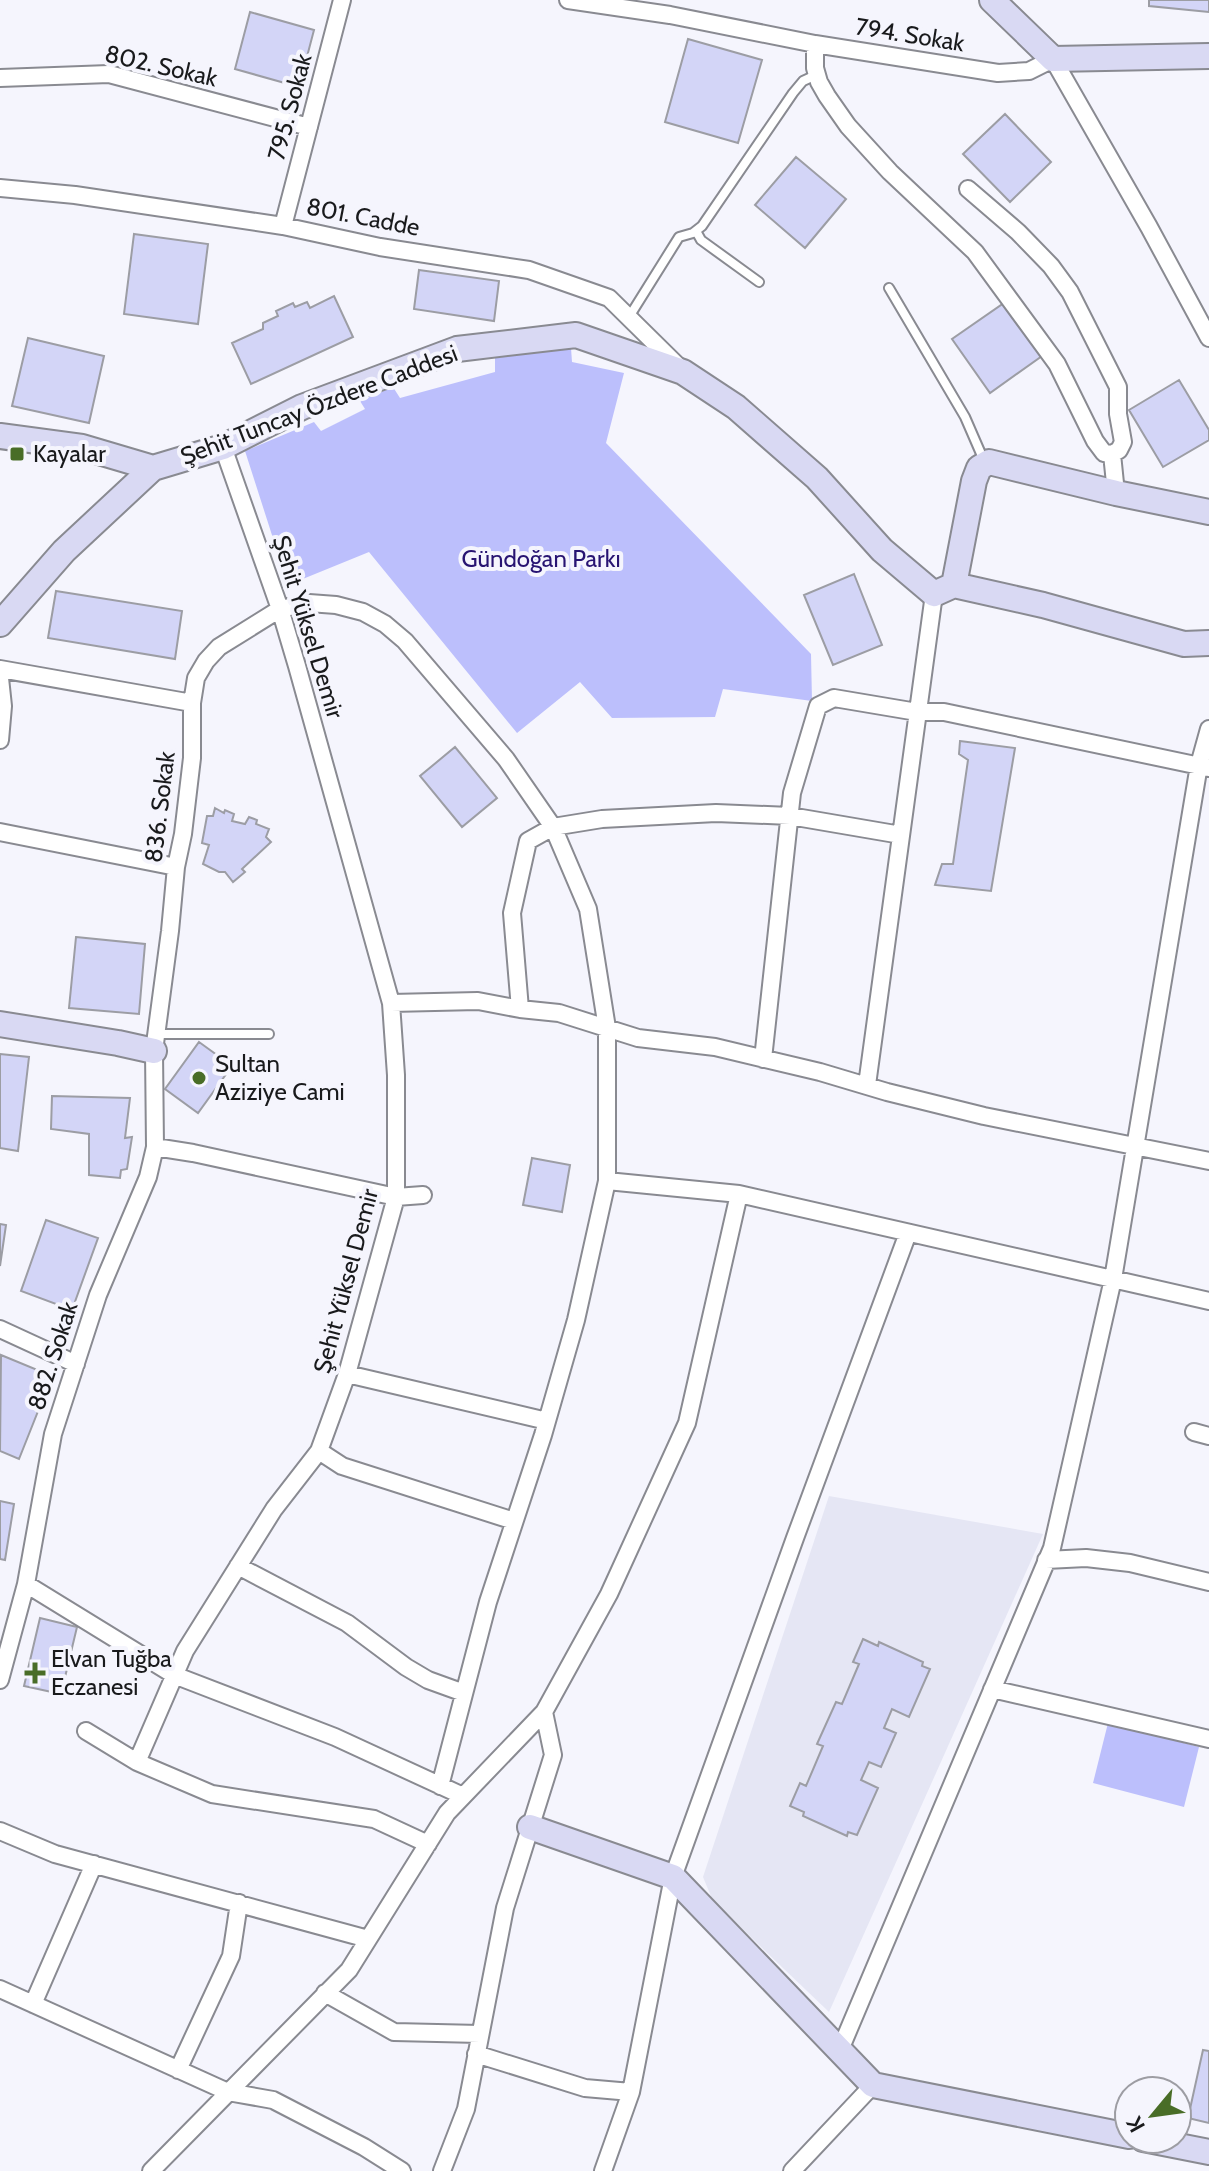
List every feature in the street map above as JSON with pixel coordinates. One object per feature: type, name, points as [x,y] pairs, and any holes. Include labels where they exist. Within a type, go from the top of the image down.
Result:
[{"type":"street","name":"795. Sokak","points":[[283,226],[342,0]]},
{"type":"street","name":"794. Sokak","points":[[568,0],[998,73],[1029,71],[1053,59]]},
{"type":"street","points":[[992,0],[1053,59],[1209,338]]},
{"type":"street","points":[[815,44],[817,75],[848,126],[890,172],[975,252],[1057,364],[1095,441],[1104,453],[1112,454],[1119,450],[1123,442],[1118,414],[1118,387],[1070,292],[1051,266],[1018,232],[968,189]]},
{"type":"street","points":[[1053,59],[1209,56]]},
{"type":"street","name":"802. Sokak","points":[[0,78],[109,74],[309,127]]},
{"type":"street","name":"801. Cadde","points":[[0,188],[75,195],[283,226],[380,247],[529,270],[609,298],[683,372]]},
{"type":"street","name":"Şehit Tuncay Özdere Caddesi","points":[[0,436],[82,447],[153,468],[223,447],[302,407],[457,349],[576,335],[683,372],[736,407],[817,478],[882,550],[944,589]]},
{"type":"street","name":"Şehit Yüksel Demir","points":[[137,1762],[185,1651],[274,1509],[319,1451],[347,1374],[396,1197],[396,1075],[391,1003],[280,609],[223,447]]},
{"type":"street","points":[[1112,454],[1116,493]]},
{"type":"street","points":[[867,1085],[917,712],[944,589],[979,468],[989,462],[1209,512]]},
{"type":"street","points":[[0,624],[64,551],[153,468]]},
{"type":"street","points":[[944,589],[1043,605],[1184,644],[1209,643]]},
{"type":"street","points":[[280,609],[309,603],[336,605],[363,612],[385,624],[405,641],[506,759],[553,827],[588,909],[607,1028],[607,1181],[576,1320],[547,1421],[488,1602],[440,1786]]},
{"type":"street","name":"836. Sokak","points":[[155,1042],[192,758],[192,703],[196,678],[219,647],[280,609]]},
{"type":"street","points":[[0,669],[192,703]]},
{"type":"street","points":[[0,678],[3,706],[0,740]]},
{"type":"street","points":[[763,1059],[792,793],[818,706],[834,698],[917,712],[944,712],[1204,766]]},
{"type":"street","points":[[840,2050],[1052,1548],[1113,1279],[1209,729]]},
{"type":"street","points":[[520,1009],[512,913],[528,841],[553,827],[602,819],[701,814],[790,816],[901,835]]},
{"type":"street","points":[[0,832],[176,867]]},
{"type":"street","points":[[391,1003],[478,1001],[559,1013],[638,1038],[715,1047],[984,1116],[1209,1161]]},
{"type":"street","points":[[0,1024],[118,1043],[155,1042]]},
{"type":"street","name":"882. Sokak","points":[[1,1675],[26,1584],[53,1434],[98,1295],[148,1177],[155,1147],[155,1042]]},
{"type":"street","points":[[155,1147],[396,1197],[423,1195]]},
{"type":"street","points":[[607,1181],[739,1194],[1209,1301]]},
{"type":"street","points":[[151,2171],[349,1970],[447,1813],[544,1712],[609,1594],[687,1423],[739,1194]]},
{"type":"street","points":[[603,2171],[631,2092],[673,1877],[908,1233]]},
{"type":"street","points":[[0,1329],[76,1364]]},
{"type":"street","points":[[347,1374],[547,1421]]},
{"type":"street","points":[[319,1451],[342,1466],[514,1521]]},
{"type":"street","points":[[1046,1560],[1086,1558],[1130,1563],[1209,1582]]},
{"type":"street","points":[[238,1566],[347,1623],[428,1680],[464,1693]]},
{"type":"street","points":[[26,1584],[174,1675],[335,1737],[463,1796]]},
{"type":"street","points":[[992,1689],[1209,1739]]},
{"type":"street","points":[[442,2171],[466,2109],[505,1908],[553,1755],[544,1712]]},
{"type":"street","points":[[86,1731],[137,1762],[212,1794],[374,1819],[428,1844]]},
{"type":"street","points":[[530,1827],[673,1877],[873,2085],[1113,2133]]},
{"type":"street","points":[[0,1831],[55,1854],[368,1939]]},
{"type":"street","points":[[33,2004],[94,1864]]},
{"type":"street","points":[[178,2070],[231,1956],[239,1903]]},
{"type":"street","points":[[0,1989],[228,2092],[273,2100],[364,2147],[402,2171]]},
{"type":"street","points":[[325,1993],[394,2032],[480,2034]]},
{"type":"street","points":[[476,2054],[585,2088],[631,2092]]},
{"type":"street","points":[[792,2171],[873,2085]]},
{"type":"lane","points":[[629,317],[679,237],[702,226],[793,93],[803,81],[817,75]]},
{"type":"lane","points":[[696,231],[701,240],[759,282]]},
{"type":"lane","points":[[889,288],[965,417],[985,463]]},
{"type":"lane","points":[[155,1042],[269,1034]]},
{"type":"shaded area","points":[[829,1496],[1043,1534],[829,2012],[713,1901],[703,1877]]},
{"type":"green space","name":"Gündoğan Parkı","points":[[571,348],[572,362],[624,373],[606,443],[811,654],[812,701],[723,689],[715,717],[612,718],[580,682],[517,733],[369,552],[288,585],[245,451],[314,422],[321,431],[365,409],[360,401],[393,387],[400,398],[495,372],[495,358]]},
{"type":"green space","points":[[1108,1723],[1199,1747],[1184,1807],[1093,1783]]},
{"type":"building","points":[[1149,0],[1209,0],[1209,12],[1149,6]]},
{"type":"building","points":[[250,12],[314,30],[299,87],[235,69]]},
{"type":"building","points":[[688,39],[762,60],[738,143],[665,122]]},
{"type":"building","points":[[1005,114],[1051,162],[1010,202],[963,154]]},
{"type":"building","points":[[796,157],[846,199],[805,248],[755,205]]},
{"type":"building","points":[[134,234],[208,244],[198,324],[124,314]]},
{"type":"building","points":[[419,270],[499,281],[494,321],[414,309]]},
{"type":"building","points":[[334,296],[353,337],[251,384],[232,343],[263,329],[263,323],[278,316],[276,311],[293,303],[295,307],[307,302],[310,308]]},
{"type":"building","points":[[1004,303],[1042,356],[990,393],[952,339]]},
{"type":"building","points":[[28,338],[104,356],[89,423],[12,406]]},
{"type":"building","points":[[1179,380],[1209,430],[1209,440],[1163,467],[1129,410]]},
{"type":"building","points":[[854,574],[882,645],[833,665],[804,595]]},
{"type":"building","points":[[56,591],[182,611],[175,659],[48,638]]},
{"type":"building","points":[[960,741],[1015,748],[991,891],[935,885],[942,864],[953,864],[968,760],[959,754]]},
{"type":"building","points":[[455,747],[497,798],[462,827],[420,776]]},
{"type":"building","points":[[215,808],[234,814],[232,821],[245,824],[249,817],[257,820],[256,824],[269,829],[266,837],[271,842],[242,869],[245,872],[233,882],[225,872],[203,864],[209,845],[202,843],[207,816],[213,816]]},
{"type":"building","points":[[76,937],[145,944],[139,1014],[69,1008]]},
{"type":"building","name":"Sultan Aziziye Cami","points":[[199,1042],[232,1066],[198,1113],[165,1089]]},
{"type":"building","points":[[0,1054],[29,1057],[18,1151],[0,1148]]},
{"type":"building","points":[[52,1096],[130,1098],[125,1138],[132,1137],[127,1169],[121,1170],[120,1178],[89,1175],[89,1134],[51,1129]]},
{"type":"building","points":[[532,1158],[570,1165],[562,1212],[523,1205]]},
{"type":"building","points":[[46,1220],[98,1238],[72,1310],[21,1291]]},
{"type":"building","points":[[0,1224],[6,1225],[0,1266]]},
{"type":"building","points":[[1,1355],[52,1376],[19,1459],[0,1451]]},
{"type":"building","points":[[0,1501],[14,1504],[5,1560],[0,1559]]},
{"type":"building","points":[[40,1618],[77,1627],[61,1694],[24,1686]]},
{"type":"building","points":[[863,1639],[878,1646],[879,1642],[923,1662],[922,1666],[930,1669],[909,1717],[892,1709],[884,1728],[896,1733],[881,1767],[869,1762],[861,1780],[878,1788],[857,1835],[848,1832],[847,1836],[803,1816],[804,1812],[790,1806],[800,1783],[806,1786],[823,1746],[817,1744],[836,1702],[842,1704],[859,1664],[853,1662]]},
{"type":"building","points":[[1203,2050],[1209,2051],[1209,2123],[1193,2119],[1193,2095]]},
{"type":"place","name":"Kayalar","points":[[17,454]]},
{"type":"place","name":"Sultan Aziziye Cami","points":[[199,1078]]},
{"type":"place","name":"Elvan Tuğba Eczanesi","points":[[35,1673]]}]
